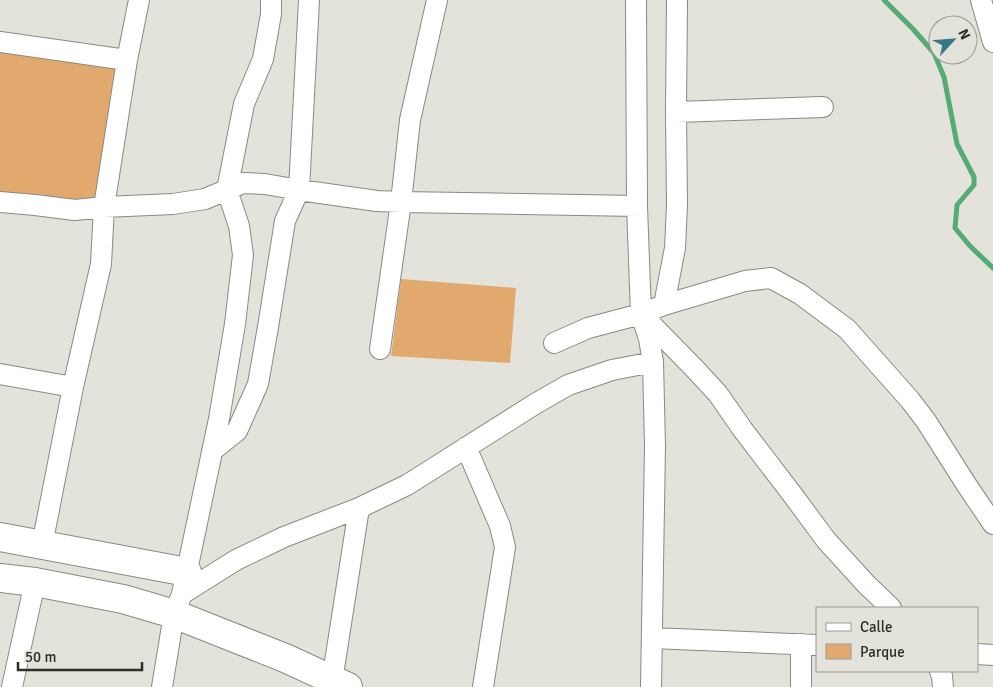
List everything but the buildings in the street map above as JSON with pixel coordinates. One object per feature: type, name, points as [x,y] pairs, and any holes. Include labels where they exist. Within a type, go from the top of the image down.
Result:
[{"type":"street","points":[[42,545],[73,387],[101,264],[104,207],[138,0]]},
{"type":"street","points":[[162,687],[220,419],[235,324],[243,255],[240,226],[227,190],[244,104],[262,59],[271,14],[271,0]]},
{"type":"street","points":[[212,451],[237,431],[258,384],[284,221],[300,190],[309,0]]},
{"type":"street","points":[[380,349],[401,202],[410,120],[438,0]]},
{"type":"street","points":[[636,0],[637,206],[641,314],[654,362],[655,446],[651,687]]},
{"type":"street","points":[[664,305],[675,248],[677,205],[677,0]]},
{"type":"street","points":[[987,12],[993,42]]},
{"type":"street","points":[[0,42],[127,60]]},
{"type":"street","points":[[676,112],[823,108]]},
{"type":"street","points":[[0,202],[35,204],[75,210],[173,204],[205,199],[243,183],[265,184],[377,201],[637,206]]},
{"type":"street","points":[[554,342],[588,328],[641,314],[664,305],[745,281],[771,278],[800,294],[847,329],[910,400],[926,421],[993,524]]},
{"type":"street","points":[[641,314],[718,394],[826,540],[890,607]]},
{"type":"street","points":[[0,578],[35,582],[123,598],[181,593],[236,560],[284,537],[359,508],[407,485],[568,385],[612,370],[654,362]]},
{"type":"street","points":[[0,374],[73,387]]},
{"type":"street","points":[[466,447],[500,526],[505,547],[483,687]]},
{"type":"street","points":[[0,536],[42,545],[181,593],[284,658],[340,684],[359,508]]},
{"type":"street","points":[[12,687],[35,582]]},
{"type":"street","points":[[652,638],[809,645],[801,687]]},
{"type":"street","points":[[978,654],[993,655]]},
{"type":"street","points":[[940,672],[942,687]]},
{"type":"green space","points":[[0,48],[117,66],[99,199],[75,203],[0,196]]},
{"type":"green space","points":[[401,279],[516,288],[510,363],[391,356]]},
{"type":"waterway","points":[[884,0],[934,53],[944,77],[957,144],[974,177],[974,185],[957,205],[955,228],[970,246],[993,268]]}]
